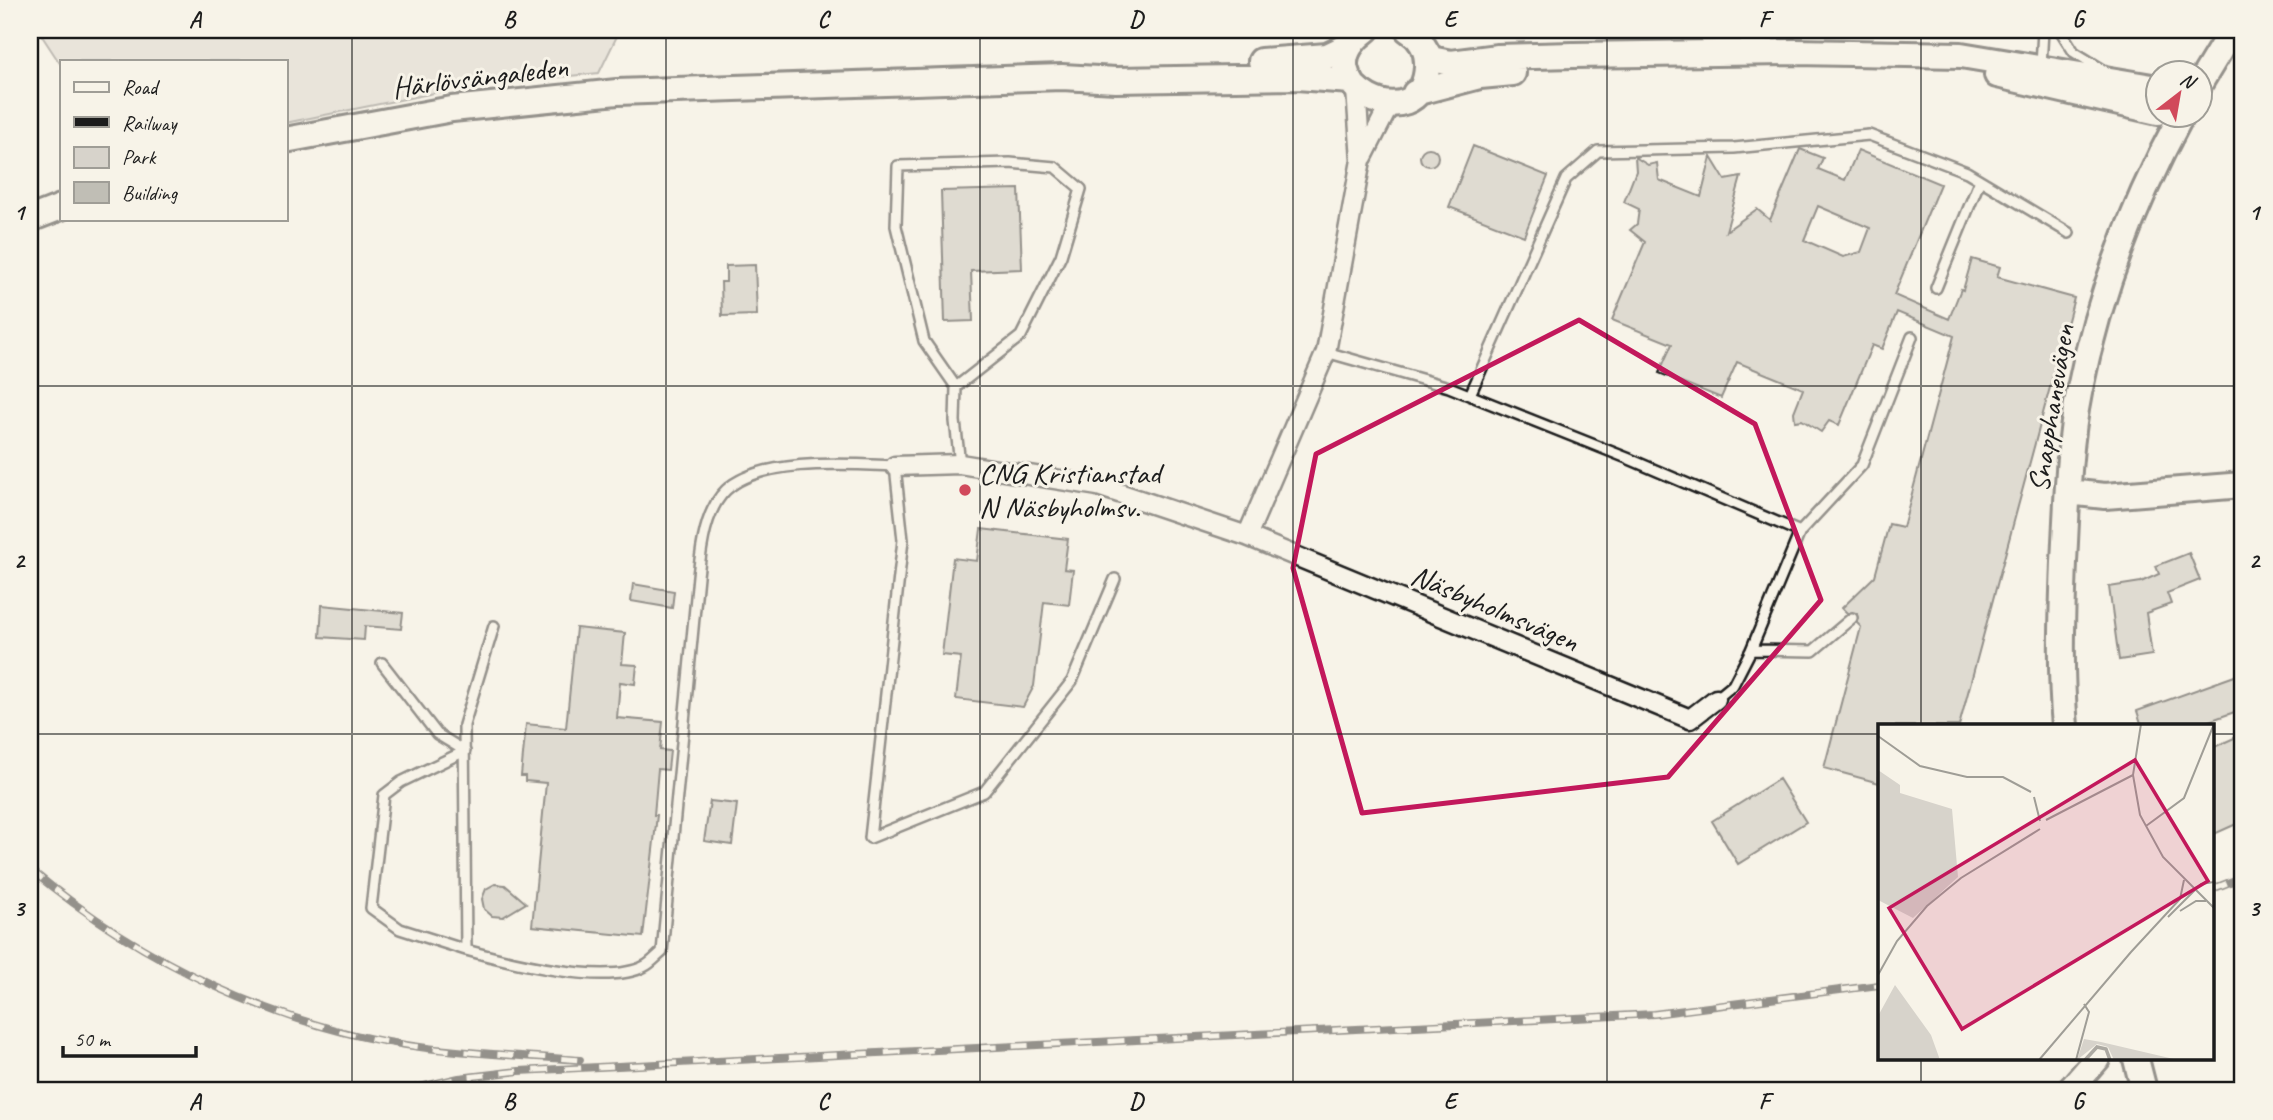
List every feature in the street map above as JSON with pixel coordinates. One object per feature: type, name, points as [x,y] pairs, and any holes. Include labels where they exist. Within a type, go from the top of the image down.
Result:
[{"type":"main road","points":[[2214,60],[2232,30]]},
{"type":"main road","points":[[1414,34],[1431,59],[1451,63],[1498,57],[1883,54],[2046,76],[2122,81],[2144,85]]},
{"type":"main road","points":[[1414,34],[1427,69],[1415,93]]},
{"type":"main road","points":[[1359,37],[1347,69],[1353,85],[1365,98],[1390,104],[1415,93],[1480,76],[1602,70],[1719,55]]},
{"type":"main road","name":"Härlövsängaleden","points":[[1062,77],[1114,67],[1327,56],[1359,37]]},
{"type":"main road","points":[[2046,76],[2144,107]]},
{"type":"main road","name":"Härlövsängaleden","points":[[287,140],[452,109],[617,92],[1062,77],[1116,80],[1297,77],[1353,85]]},
{"type":"main road","name":"Snapphanevägen","points":[[2065,724],[2061,627],[2068,492],[2079,395],[2101,302],[2166,130]]},
{"type":"main road","points":[[30,219],[60,207]]},
{"type":"main road","points":[[2068,492],[2105,496],[2243,485]]},
{"type":"main road","points":[[2070,1090],[2096,1060]]},
{"type":"main road","points":[[2136,1060],[2144,1090]]},
{"type":"street","points":[[1247,536],[1326,352],[1361,160],[1353,85]]},
{"type":"street","points":[[1361,160],[1390,104]]},
{"type":"street","name":"Näsbyholmsvägen","points":[[895,466],[960,464],[1098,486],[1247,536],[1690,719],[1716,699]]},
{"type":"lane","points":[[2043,30],[2046,76]]},
{"type":"lane","points":[[2060,30],[2074,52],[2122,81]]},
{"type":"lane","points":[[1471,395],[1566,179],[1598,151],[1734,148],[1869,135],[1980,180],[2069,233]]},
{"type":"lane","points":[[956,387],[1021,336],[1061,256],[1082,189],[1055,167],[1010,163],[898,166],[896,226],[924,341],[956,387],[955,421],[960,464]]},
{"type":"lane","points":[[1936,288],[1980,180]]},
{"type":"lane","points":[[1716,699],[1733,685],[1751,650],[1800,532],[1862,465],[1912,337]]},
{"type":"lane","points":[[1326,352],[1471,395],[1627,457],[1800,532]]},
{"type":"lane","points":[[465,751],[401,782],[384,795],[372,908],[400,929],[512,963],[568,971],[613,972],[643,967],[662,952],[704,529],[726,490],[765,470],[837,463],[895,466],[903,540],[870,838],[984,792],[1072,681],[1115,579]]},
{"type":"lane","points":[[1751,650],[1813,651],[1852,618]]},
{"type":"lane","points":[[466,950],[464,725],[494,626]]},
{"type":"lane","points":[[382,663],[437,734],[465,751]]},
{"type":"highlighted area","points":[[1579,320],[1755,424],[1821,600],[1668,777],[1362,813],[1293,568],[1316,454]]},
{"type":"green space","points":[[38,30],[620,30],[599,73],[469,86],[287,123],[287,60],[60,60],[60,63]]},
{"type":"building","points":[[1473,146],[1548,176],[1524,236],[1449,207]]},
{"type":"building","points":[[1429,148],[1435,151],[1438,157],[1435,163],[1429,166],[1423,163],[1420,157],[1423,151]]},
{"type":"building","points":[[1800,149],[1823,158],[1818,169],[1845,180],[1858,150],[1940,184],[1894,295],[1949,319],[1961,289],[1963,290],[1972,259],[2000,267],[1997,277],[2074,298],[1960,724],[1878,724],[1878,783],[1824,768],[1861,627],[1857,623],[1857,613],[1847,613],[1842,608],[1875,576],[1889,524],[1903,527],[1954,336],[1897,312],[1882,349],[1872,345],[1839,425],[1829,421],[1821,432],[1802,420],[1795,421],[1794,412],[1803,389],[1737,362],[1721,398],[1659,373],[1672,344],[1612,320],[1645,242],[1630,230],[1637,224],[1639,209],[1624,202],[1636,171],[1635,157],[1648,165],[1657,163],[1659,180],[1701,197],[1711,157],[1725,180],[1741,177],[1726,231],[1757,209],[1770,220]],"holes":[[[1818,206],[1870,228],[1861,252],[1843,257],[1804,240]]]},
{"type":"building","points":[[1019,189],[1022,269],[971,271],[973,321],[945,322],[941,191]]},
{"type":"building","points":[[755,265],[757,315],[722,316],[721,282],[726,282],[726,266]]},
{"type":"building","points":[[981,529],[1068,539],[1064,569],[1073,570],[1069,605],[1044,602],[1034,686],[1023,707],[956,699],[961,657],[942,655],[953,558],[977,561]]},
{"type":"building","points":[[2189,553],[2200,580],[2167,593],[2171,604],[2146,613],[2152,655],[2119,660],[2109,587],[2141,582],[2159,574],[2156,566]]},
{"type":"building","points":[[633,584],[674,591],[672,608],[631,601]]},
{"type":"building","points":[[322,605],[403,613],[401,629],[365,626],[364,640],[320,637]]},
{"type":"building","points":[[576,628],[625,633],[622,664],[637,665],[635,684],[620,682],[617,718],[663,722],[660,750],[670,751],[668,770],[658,769],[654,815],[657,815],[643,937],[532,926],[546,783],[525,781],[525,776],[521,776],[526,724],[566,728]]},
{"type":"building","points":[[2243,673],[2243,709],[2201,724],[2141,724],[2137,711]]},
{"type":"building","points":[[2243,734],[2243,821],[2214,834],[2214,747]]},
{"type":"building","points":[[1779,779],[1806,822],[1738,864],[1712,821]]},
{"type":"building","points":[[710,801],[737,804],[732,845],[704,841]]},
{"type":"building","points":[[495,884],[505,885],[526,903],[503,917],[492,916],[484,909],[482,899],[486,889]]},
{"type":"railway","points":[[30,869],[118,934],[216,987],[267,1008],[319,1026],[427,1048],[580,1060]]},
{"type":"railway","points":[[2214,888],[2243,877]]},
{"type":"railway","points":[[407,1090],[459,1078],[519,1071],[1654,1014],[1878,985]]},
{"type":"place","name":"CNG Kristianstad N Näsbyholmsv.","points":[[965,490]]}]
